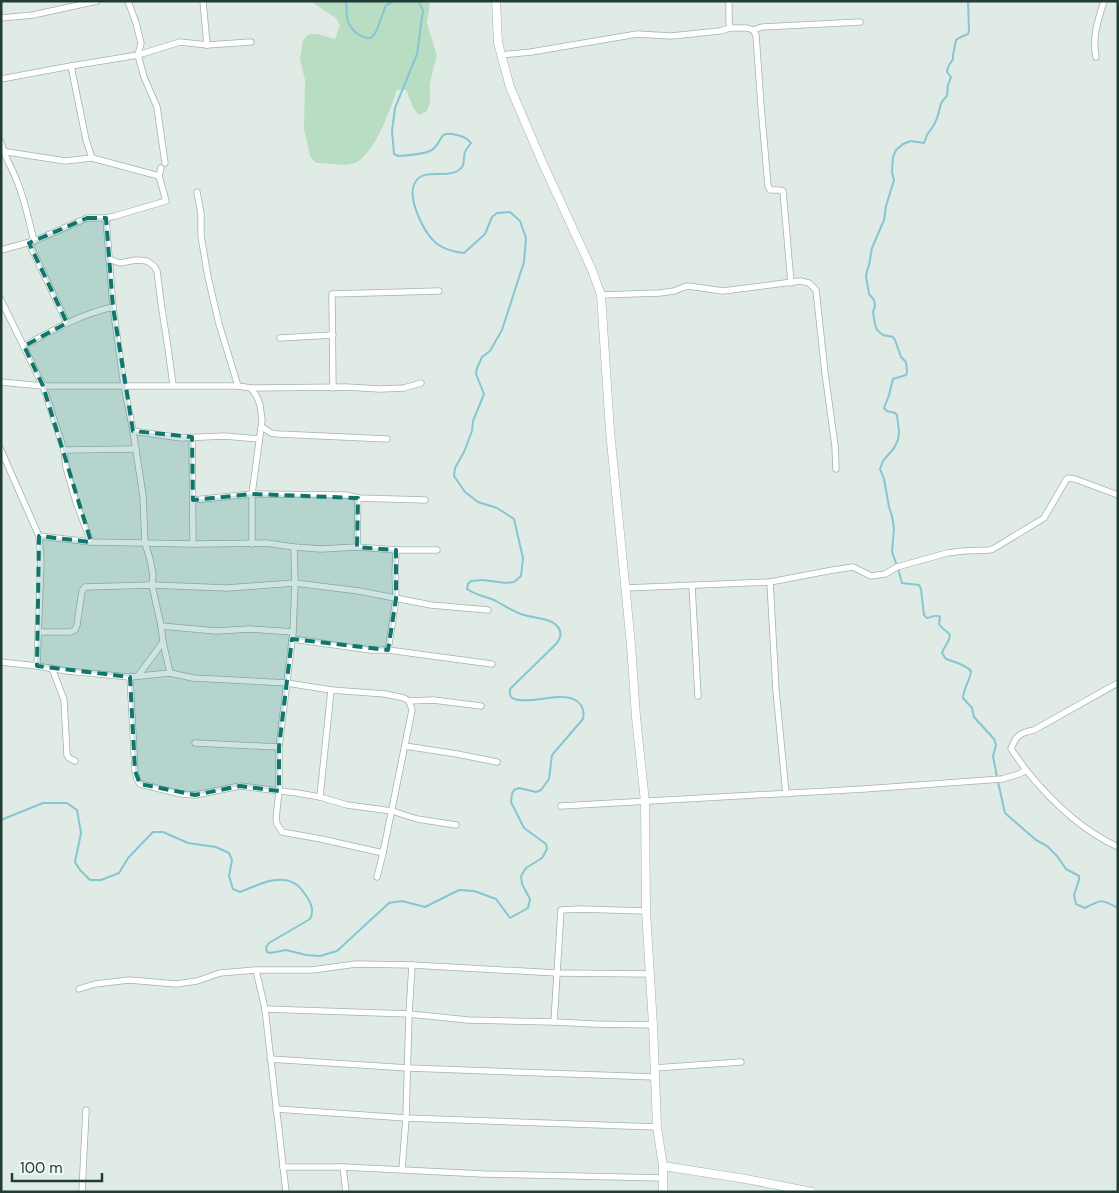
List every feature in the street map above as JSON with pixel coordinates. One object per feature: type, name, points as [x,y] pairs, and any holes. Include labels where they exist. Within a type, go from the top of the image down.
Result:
[{"type":"street","points":[[1,18],[33,15],[97,1]]},
{"type":"street","points":[[1,250],[31,242],[87,218],[106,218],[166,201],[159,176],[163,166],[157,107],[144,77],[138,55],[141,43],[128,1]]},
{"type":"street","points":[[203,1],[206,45]]},
{"type":"street","points":[[496,1],[498,43],[510,87],[602,295],[610,431],[645,802],[646,911],[657,1127],[663,1166],[663,1192]]},
{"type":"street","points":[[729,1],[730,28]]},
{"type":"street","points":[[1096,57],[1094,40],[1097,22],[1104,1]]},
{"type":"street","points":[[501,54],[531,52],[637,34],[671,36],[720,31],[730,28],[753,30],[771,26],[860,22]]},
{"type":"street","points":[[753,30],[756,35],[768,186],[770,190],[783,191],[791,283]]},
{"type":"street","points":[[1,79],[138,55],[180,42],[206,45],[250,42]]},
{"type":"street","points":[[70,66],[86,140],[92,158]]},
{"type":"street","points":[[1,142],[2,151],[17,180],[27,210],[31,242],[66,323]]},
{"type":"street","points":[[2,151],[65,160],[92,158],[159,176]]},
{"type":"street","points":[[197,192],[201,214],[201,236],[208,277],[219,324],[238,386]]},
{"type":"street","points":[[106,218],[113,308],[124,386],[134,432],[142,496],[144,543],[150,559],[152,586],[170,673]]},
{"type":"street","points":[[109,259],[120,263],[136,260],[147,261],[157,271],[173,385]]},
{"type":"street","points":[[602,295],[660,293],[688,286],[723,291],[800,281],[809,283],[816,290],[836,469]]},
{"type":"street","points":[[333,388],[332,294],[439,291]]},
{"type":"street","points":[[1,300],[43,386],[64,450],[66,467],[76,502],[91,542]]},
{"type":"street","points":[[24,346],[66,323],[96,311],[113,308]]},
{"type":"street","points":[[280,338],[333,335]]},
{"type":"street","points":[[1,382],[43,386],[173,385],[380,389],[404,388],[421,383]]},
{"type":"street","points":[[251,388],[260,405],[262,427],[252,494],[252,544]]},
{"type":"street","points":[[262,427],[271,433],[278,434],[387,439]]},
{"type":"street","points":[[134,432],[181,438],[224,436],[259,439]]},
{"type":"street","points":[[192,437],[193,544]]},
{"type":"street","points":[[64,450],[136,449]]},
{"type":"street","points":[[1,450],[39,536],[42,560],[37,666]]},
{"type":"street","points":[[625,588],[770,582],[852,568],[871,576],[885,574],[897,567],[947,553],[993,549],[1044,518],[1066,480],[1071,477],[1118,495]]},
{"type":"street","points":[[193,500],[252,494],[346,495],[358,498],[425,500]]},
{"type":"street","points":[[358,498],[358,547]]},
{"type":"street","points":[[39,536],[91,542],[270,543],[327,550],[358,547],[396,550],[437,550]]},
{"type":"street","points":[[294,547],[293,632],[279,746],[277,824],[282,832],[383,854]]},
{"type":"street","points":[[388,650],[396,599],[396,550]]},
{"type":"street","points":[[770,582],[776,690],[786,794]]},
{"type":"street","points":[[38,632],[70,632],[75,630],[82,590],[85,587],[227,588],[295,583],[359,591],[431,605],[488,610]]},
{"type":"street","points":[[692,586],[698,696]]},
{"type":"street","points":[[161,626],[216,631],[250,629],[293,632]]},
{"type":"street","points":[[292,639],[492,664]]},
{"type":"street","points":[[138,676],[163,642]]},
{"type":"street","points":[[1,662],[130,677],[170,673],[192,678],[286,683],[331,690],[385,694],[409,701],[433,700],[481,706]]},
{"type":"street","points":[[52,668],[64,700],[67,755],[75,761]]},
{"type":"street","points":[[130,677],[135,771],[140,784],[195,796],[240,786],[279,791],[320,797],[347,804],[392,811],[417,819],[456,825]]},
{"type":"street","points":[[1118,683],[1034,730],[1023,732],[1014,739],[1011,749],[1039,786],[1074,819],[1094,834],[1118,847]]},
{"type":"street","points":[[320,797],[331,690]]},
{"type":"street","points":[[377,877],[412,710],[409,701]]},
{"type":"street","points":[[195,743],[279,746]]},
{"type":"street","points":[[405,746],[497,762]]},
{"type":"street","points":[[560,806],[786,794],[990,780],[1002,779],[1026,770]]},
{"type":"street","points":[[554,1022],[561,910],[646,911]]},
{"type":"street","points":[[79,989],[95,984],[128,980],[176,984],[197,981],[220,973],[256,970],[308,970],[356,964],[412,965],[556,973],[650,974]]},
{"type":"street","points":[[402,1169],[412,965]]},
{"type":"street","points":[[256,970],[265,1009],[286,1192]]},
{"type":"street","points":[[265,1009],[409,1014],[468,1020],[653,1025]]},
{"type":"street","points":[[270,1059],[408,1068],[655,1078]]},
{"type":"street","points":[[654,1068],[741,1062]]},
{"type":"street","points":[[276,1109],[406,1118],[657,1127]]},
{"type":"street","points":[[82,1192],[86,1110]]},
{"type":"street","points":[[283,1167],[343,1166],[483,1174],[663,1178]]},
{"type":"street","points":[[343,1166],[346,1192]]},
{"type":"street","points":[[663,1166],[812,1192]]},
{"type":"highlighted area","points":[[87,218],[106,218],[113,307],[133,431],[192,437],[193,500],[252,494],[358,498],[357,547],[396,550],[396,599],[388,650],[292,639],[279,747],[279,791],[240,786],[195,795],[140,784],[135,771],[130,677],[37,666],[39,536],[91,542],[43,386],[24,346],[67,323],[29,243]]},
{"type":"green space","points":[[315,1],[430,1],[427,23],[437,56],[430,84],[430,103],[427,111],[419,115],[413,107],[406,90],[397,90],[380,133],[366,154],[359,161],[351,164],[316,163],[310,156],[304,129],[305,80],[300,59],[303,40],[309,34],[318,34],[335,39],[340,26],[336,18],[313,3]]},
{"type":"waterway","points":[[346,1],[348,22],[361,36],[368,38],[371,38],[376,32],[386,5],[395,1]]},
{"type":"waterway","points":[[1,820],[43,803],[67,803],[77,810],[81,833],[75,862],[90,880],[101,880],[119,873],[128,858],[153,832],[163,832],[188,843],[216,847],[229,853],[232,860],[229,876],[233,889],[240,892],[268,881],[291,881],[300,888],[309,900],[312,913],[310,919],[269,943],[266,947],[267,952],[270,953],[286,950],[320,956],[337,951],[389,903],[402,901],[425,907],[459,890],[474,891],[496,899],[510,918],[528,908],[530,899],[522,884],[521,876],[526,868],[542,858],[547,849],[546,844],[524,828],[511,802],[512,794],[514,790],[519,788],[536,792],[541,790],[549,779],[552,755],[583,719],[583,712],[578,702],[570,698],[557,697],[521,700],[510,696],[510,689],[556,644],[560,638],[560,631],[550,621],[520,614],[496,601],[467,589],[471,581],[514,582],[521,576],[523,558],[514,519],[497,508],[478,502],[465,492],[454,476],[455,468],[464,452],[472,431],[473,421],[484,394],[476,374],[477,368],[482,357],[490,351],[502,330],[524,262],[526,238],[520,221],[510,212],[497,213],[492,217],[485,234],[464,253],[460,253],[446,249],[436,243],[421,223],[414,205],[413,188],[416,181],[425,175],[457,171],[462,167],[465,152],[471,143],[462,136],[446,134],[430,151],[410,155],[398,156],[394,154],[392,131],[395,108],[417,54],[423,10],[418,1]]},
{"type":"waterway","points":[[896,563],[892,552],[894,528],[892,516],[880,469],[883,461],[898,440],[897,415],[884,408],[893,379],[906,375],[906,362],[901,357],[893,337],[883,335],[877,330],[873,312],[874,300],[869,294],[866,277],[872,248],[884,220],[894,180],[892,172],[893,157],[896,150],[903,144],[911,141],[924,143],[935,123],[941,104],[947,96],[951,77],[947,72],[953,59],[956,40],[968,34],[969,31],[968,1]]},
{"type":"waterway","points":[[898,569],[902,583],[919,585],[924,615],[927,618],[939,616],[939,624],[950,635],[949,641],[942,653],[946,659],[963,665],[971,671],[963,698],[972,708],[974,717],[994,739],[996,745],[993,756],[997,777]]},
{"type":"waterway","points":[[998,782],[1005,813],[1036,840],[1047,846],[1066,869],[1079,876],[1074,895],[1076,904],[1085,908],[1102,901],[1118,908]]}]
